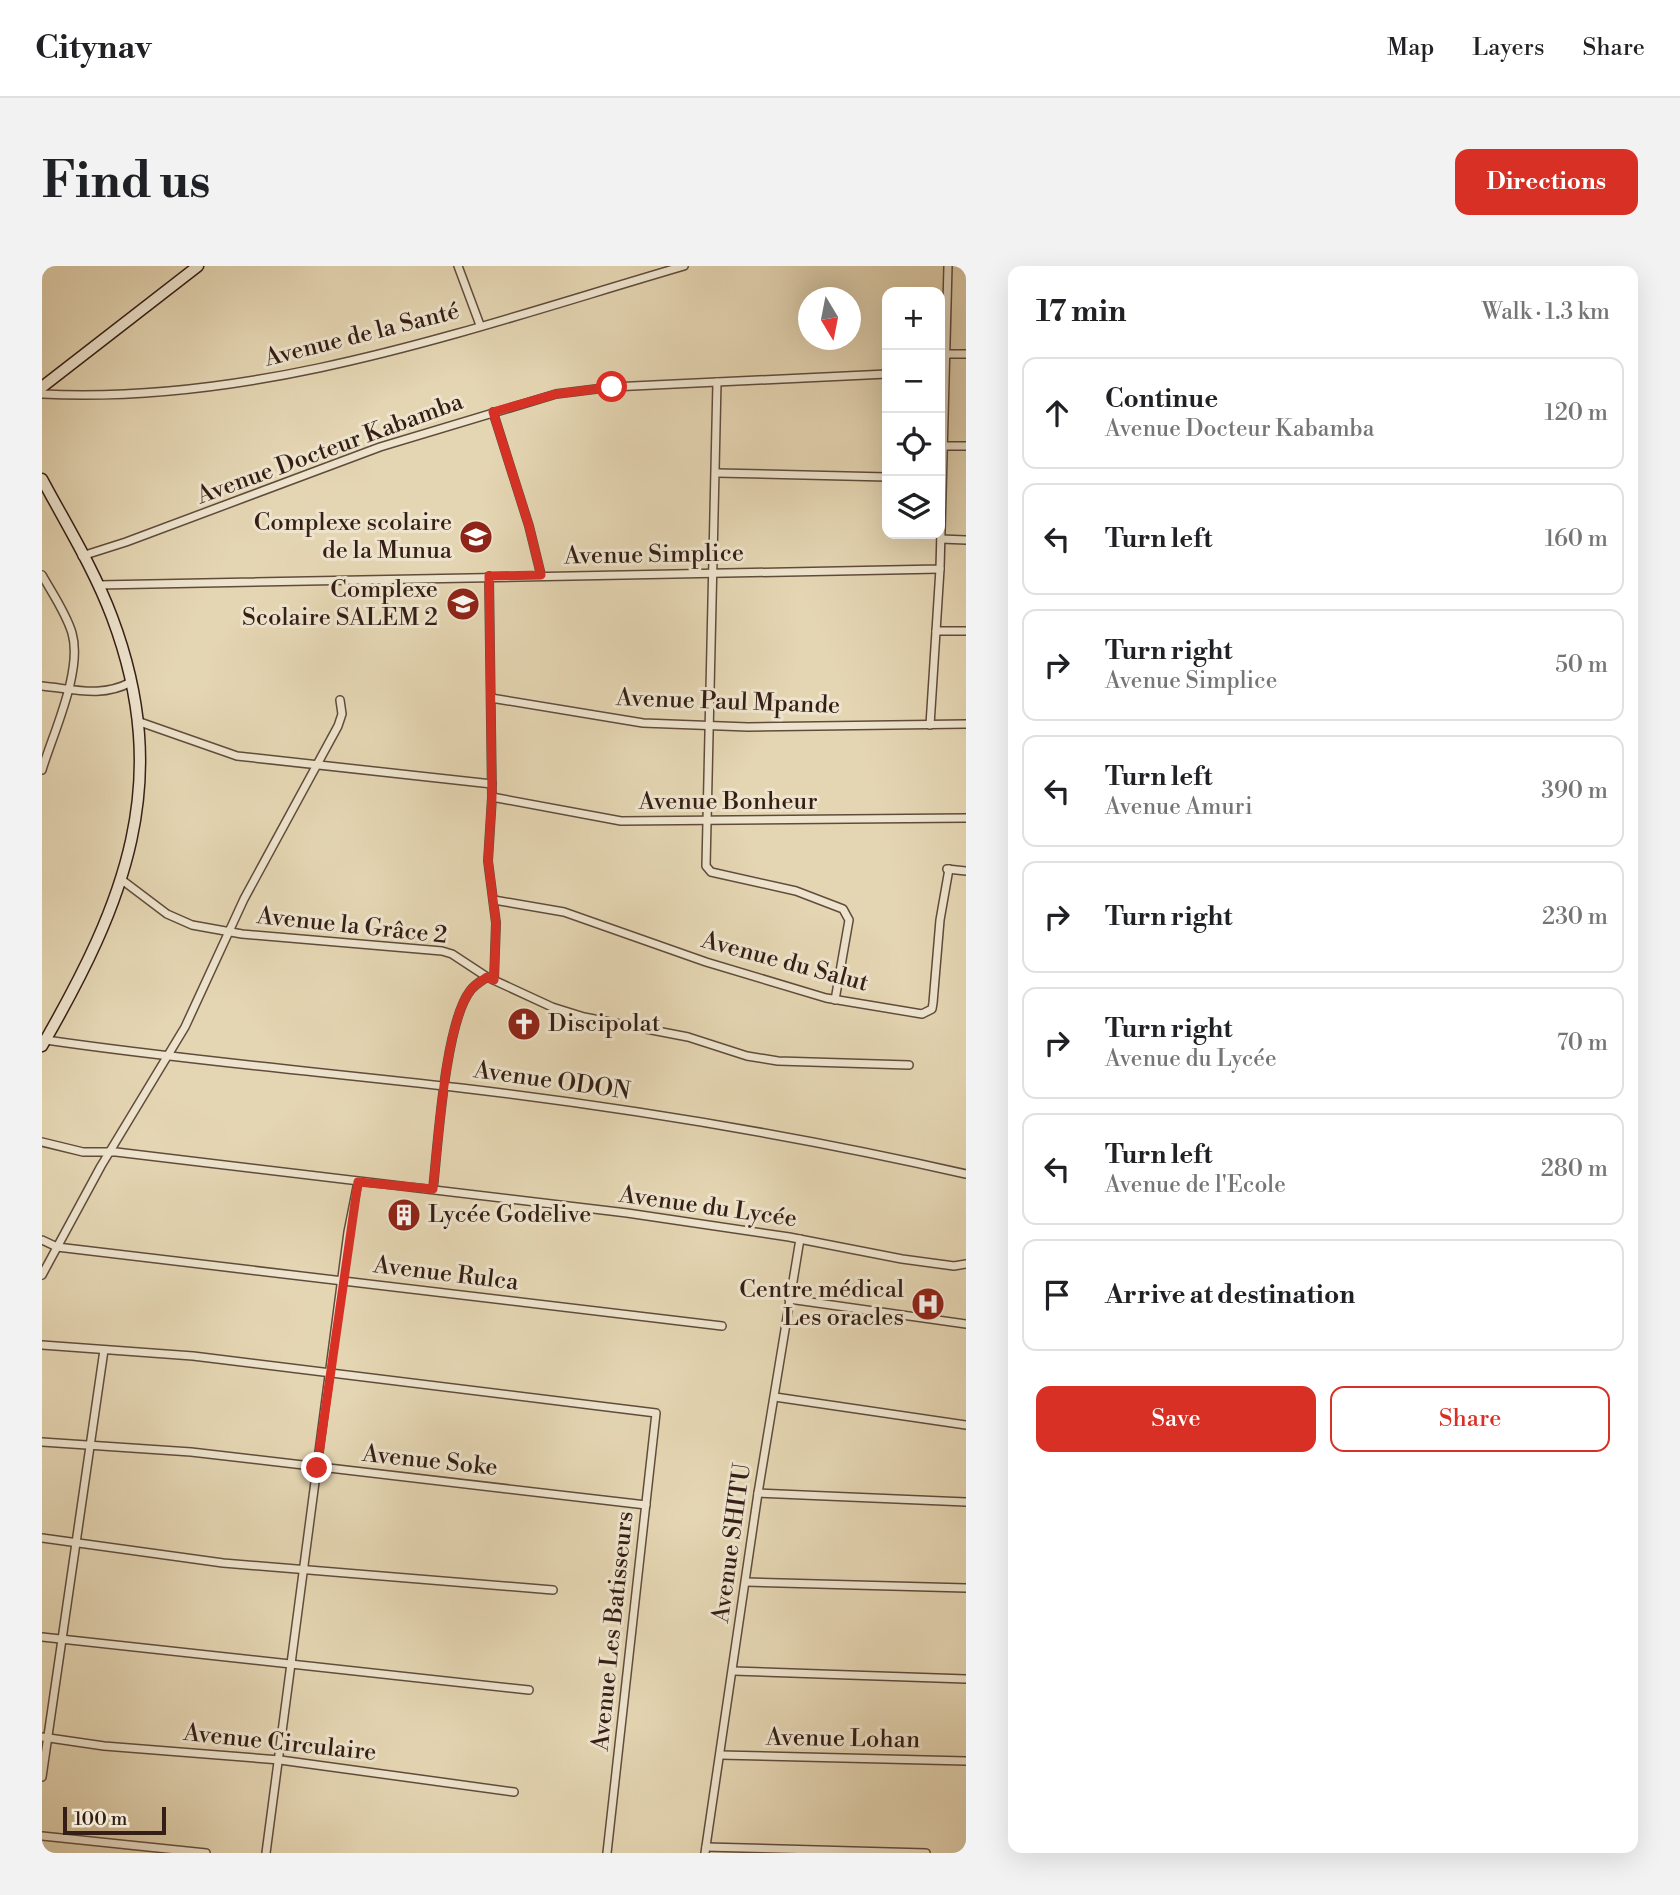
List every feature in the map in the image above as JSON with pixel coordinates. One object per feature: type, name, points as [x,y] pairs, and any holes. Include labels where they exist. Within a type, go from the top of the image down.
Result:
[{"type":"street","points":[[42,387],[198,266]]},
{"type":"street","points":[[458,266],[480,325]]},
{"type":"street","name":"Avenue de la Santé","points":[[42,394],[117,396],[237,385],[296,373],[480,325],[684,266]]},
{"type":"street","points":[[948,266],[945,354],[966,354]]},
{"type":"street","name":"Avenue Docteur Kabamba","points":[[82,556],[127,542],[380,447],[493,412],[587,389],[882,374]]},
{"type":"street","points":[[718,382],[706,866],[711,872],[796,891],[836,905],[847,914],[835,1000]]},
{"type":"street","points":[[493,412],[529,526],[541,575]]},
{"type":"street","points":[[945,446],[966,446]]},
{"type":"street","points":[[717,473],[882,477]]},
{"type":"street","points":[[42,479],[98,585],[120,641],[131,682],[137,721],[136,820],[122,880],[103,933],[44,1043]]},
{"type":"street","points":[[930,725],[941,539],[966,540]]},
{"type":"street","name":"Avenue Simplice","points":[[98,585],[940,569]]},
{"type":"street","points":[[42,575],[72,632],[69,689],[42,770]]},
{"type":"street","points":[[433,1189],[452,1038],[460,1010],[470,990],[490,978],[494,900],[488,860],[492,797],[489,576]]},
{"type":"street","points":[[936,631],[966,631]]},
{"type":"street","points":[[42,686],[107,692],[131,682]]},
{"type":"street","name":"Avenue Paul Mpande","points":[[491,698],[643,723],[966,724]]},
{"type":"street","points":[[42,1275],[110,1152],[186,1027],[228,931],[319,764],[342,714],[340,700]]},
{"type":"street","points":[[137,721],[237,757],[492,784]]},
{"type":"street","name":"Avenue Bonheur","points":[[492,797],[621,821],[706,823],[966,818]]},
{"type":"street","name":"Avenue du Salut","points":[[494,900],[564,912],[706,962],[835,1000],[922,1014],[932,1009],[940,920],[948,869],[966,871]]},
{"type":"street","name":"Avenue la Grâce 2","points":[[122,880],[167,914],[192,925],[228,931],[442,951],[461,958],[490,978],[552,1007],[636,1029],[688,1037],[747,1056],[778,1061],[909,1065]]},
{"type":"street","name":"Avenue ODON","points":[[44,1043],[446,1086],[682,1118],[807,1139],[966,1174]]},
{"type":"street","name":"Avenue du Lycée","points":[[42,1142],[83,1152],[110,1152],[627,1213],[902,1259],[954,1266],[966,1264]]},
{"type":"street","points":[[266,1853],[305,1552],[332,1374],[342,1281],[358,1182]]},
{"type":"street","name":"Avenue Rulca","points":[[42,1240],[57,1247],[722,1326]]},
{"type":"street","name":"Avenue SHITU","points":[[705,1850],[758,1493],[800,1240]]},
{"type":"street","points":[[789,1298],[966,1324]]},
{"type":"street","points":[[42,1345],[193,1356],[332,1374]]},
{"type":"street","points":[[42,1777],[45,1737],[104,1350]]},
{"type":"street","name":"Avenue Les Batisseurs","points":[[332,1374],[656,1413],[607,1853]]},
{"type":"street","points":[[775,1397],[966,1425]]},
{"type":"street","name":"Avenue Soke","points":[[42,1442],[91,1443],[646,1505]]},
{"type":"street","points":[[758,1493],[966,1502]]},
{"type":"street","points":[[42,1538],[75,1540],[223,1563],[553,1590]]},
{"type":"street","points":[[746,1582],[966,1588]]},
{"type":"street","points":[[42,1637],[529,1690]]},
{"type":"street","points":[[733,1671],[966,1679]]},
{"type":"street","name":"Avenue Circulaire","points":[[45,1737],[104,1746],[280,1760],[514,1792]]},
{"type":"street","name":"Avenue Lohan","points":[[720,1755],[966,1761]]},
{"type":"street","points":[[42,1836],[148,1850],[206,1853]]},
{"type":"street","points":[[705,1850],[926,1853]]},
{"type":"place","name":"Complexe scolaire de la Munua","points":[[476,537]]},
{"type":"place","name":"Complexe Scolaire SALEM 2","points":[[463,604]]},
{"type":"place","name":"Discipolat","points":[[524,1024]]},
{"type":"place","name":"Lycée Godelive","points":[[404,1215]]},
{"type":"place","name":"Centre médical Les oracles","points":[[928,1304]]},
{"type":"route","points":[[317,1468],[332,1374],[348,1232],[358,1182],[433,1189],[452,1038],[460,1010],[470,990],[487,977],[494,980],[496,923],[488,860],[492,797],[489,576],[541,575],[529,526],[493,412],[556,394],[612,387]]}]
